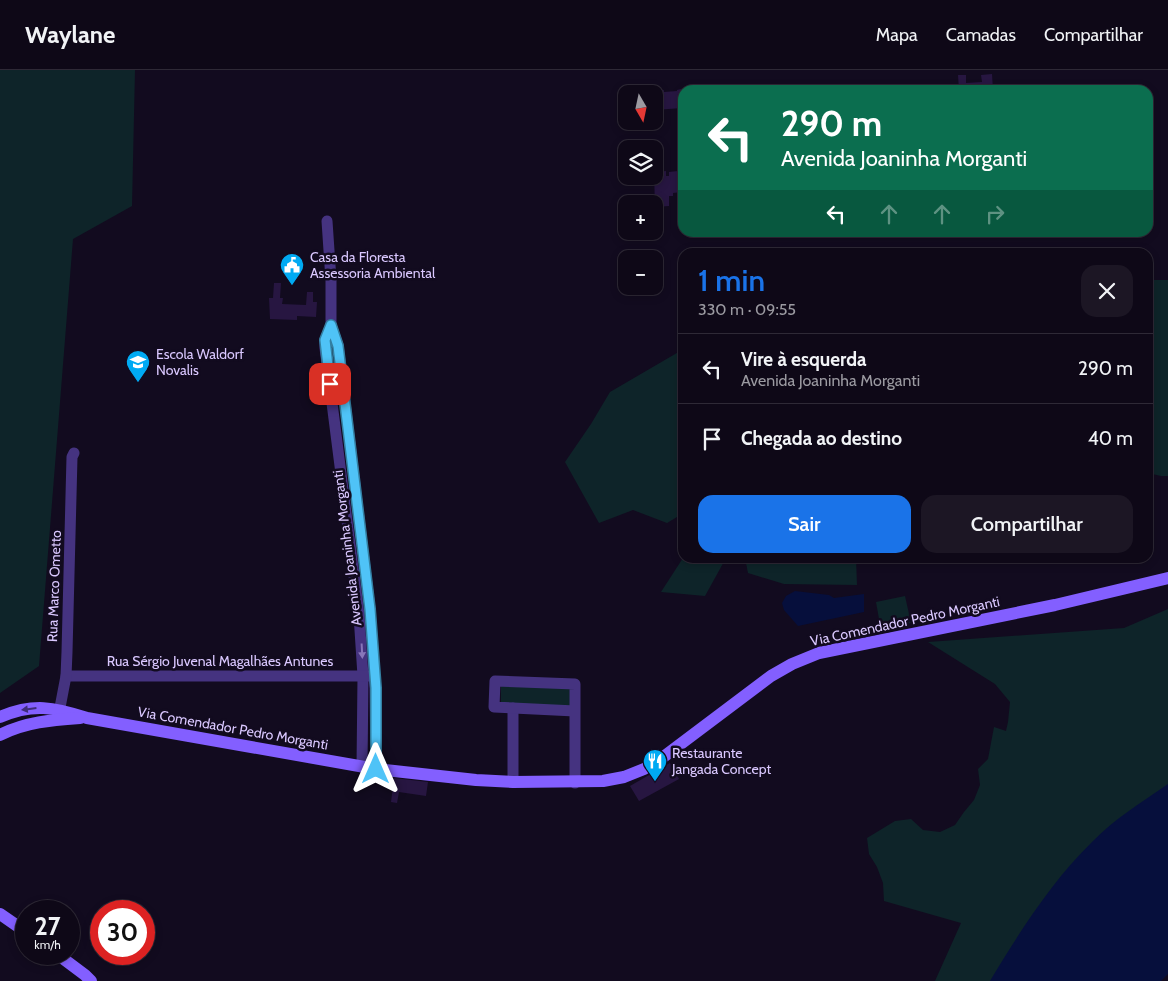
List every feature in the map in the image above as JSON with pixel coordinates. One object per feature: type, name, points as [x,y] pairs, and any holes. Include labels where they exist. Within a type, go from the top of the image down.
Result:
[{"type":"street","name":"Avenida Joaninha Morganti","points":[[327,221],[331,325],[338,346],[341,421],[359,615],[362,676],[362,767]]},
{"type":"street","name":"Avenida Joaninha Morganti","points":[[341,421],[370,609],[375,676],[376,769]]},
{"type":"street","name":"Rua Marco Ometto","points":[[59,714],[66,676],[72,457],[74,453]]},
{"type":"street","name":"Via Comendador Pedro Morganti","points":[[59,714],[362,767],[430,776],[514,782],[575,783],[603,781],[624,777],[644,769],[662,758],[771,676],[792,664],[812,656],[1056,605],[1168,578]]},
{"type":"street","name":"Rua Sérgio Juvenal Magalhães Antunes","points":[[66,676],[375,676]]},
{"type":"street","points":[[575,712],[494,708],[495,681],[575,684],[575,712],[575,783]]},
{"type":"street","points":[[0,717],[12,712],[44,708],[59,714]]},
{"type":"street","points":[[513,708],[514,782]]},
{"type":"street","points":[[0,735],[59,714]]},
{"type":"street","points":[[0,914],[15,924]]},
{"type":"street","points":[[72,965],[91,981]]},
{"type":"green space","points":[[0,70],[135,70],[132,206],[73,239],[39,666],[0,693]]},
{"type":"green space","points":[[1153,280],[1168,280],[1168,476],[1153,474]]},
{"type":"green space","points":[[678,352],[678,516],[667,523],[633,510],[599,523],[565,462],[610,392]]},
{"type":"green space","points":[[680,563],[723,563],[705,596],[661,592]]},
{"type":"green space","points":[[746,563],[856,563],[857,585],[784,584],[748,573]]},
{"type":"green space","points":[[905,596],[911,623],[881,630],[876,602]]},
{"type":"green space","points":[[1168,609],[1168,794],[997,981],[935,981],[961,923],[884,901],[883,883],[877,867],[869,854],[867,838],[895,821],[911,819],[923,830],[940,832],[955,825],[974,800],[980,785],[978,769],[988,759],[994,727],[1006,731],[1010,702],[995,684],[928,642],[1124,628]]},
{"type":"green space","points":[[501,684],[572,687],[571,708],[501,704]]},
{"type":"shaded area","points":[[795,591],[829,595],[834,598],[864,594],[864,612],[798,626],[784,610],[782,603],[786,596]]},
{"type":"shaded area","points":[[1168,784],[1168,974],[1161,981],[990,981],[1036,909],[1077,857],[1128,811]]},
{"type":"building","points":[[992,74],[993,85],[959,85],[958,75],[966,75],[966,83],[982,82],[981,75]]},
{"type":"building","points":[[663,90],[664,92],[678,90],[678,108],[663,109]]},
{"type":"building","points":[[663,171],[666,171],[666,176],[669,176],[669,172],[678,171],[678,192],[669,196],[669,206],[663,206],[663,195],[655,195],[654,185],[663,185]]},
{"type":"building","points":[[274,283],[281,283],[280,298],[283,298],[282,304],[306,305],[307,292],[313,292],[313,302],[317,302],[316,317],[297,316],[297,320],[270,319],[269,298],[273,298]]},
{"type":"building","name":"Restaurante Jangada Concept","points":[[670,763],[679,779],[639,801],[630,786]]},
{"type":"building","points":[[394,778],[428,782],[426,796],[399,792],[397,803],[391,802]]},
{"type":"place","name":"Casa da Floresta Assessoria Ambiental","points":[[292,286]]},
{"type":"place","name":"Escola Waldorf Novalis","points":[[138,383]]},
{"type":"place","name":"Restaurante Jangada Concept","points":[[655,782]]},
{"type":"route","points":[[330,384],[325,340],[331,325],[338,346],[370,609],[376,688],[376,769]]}]
